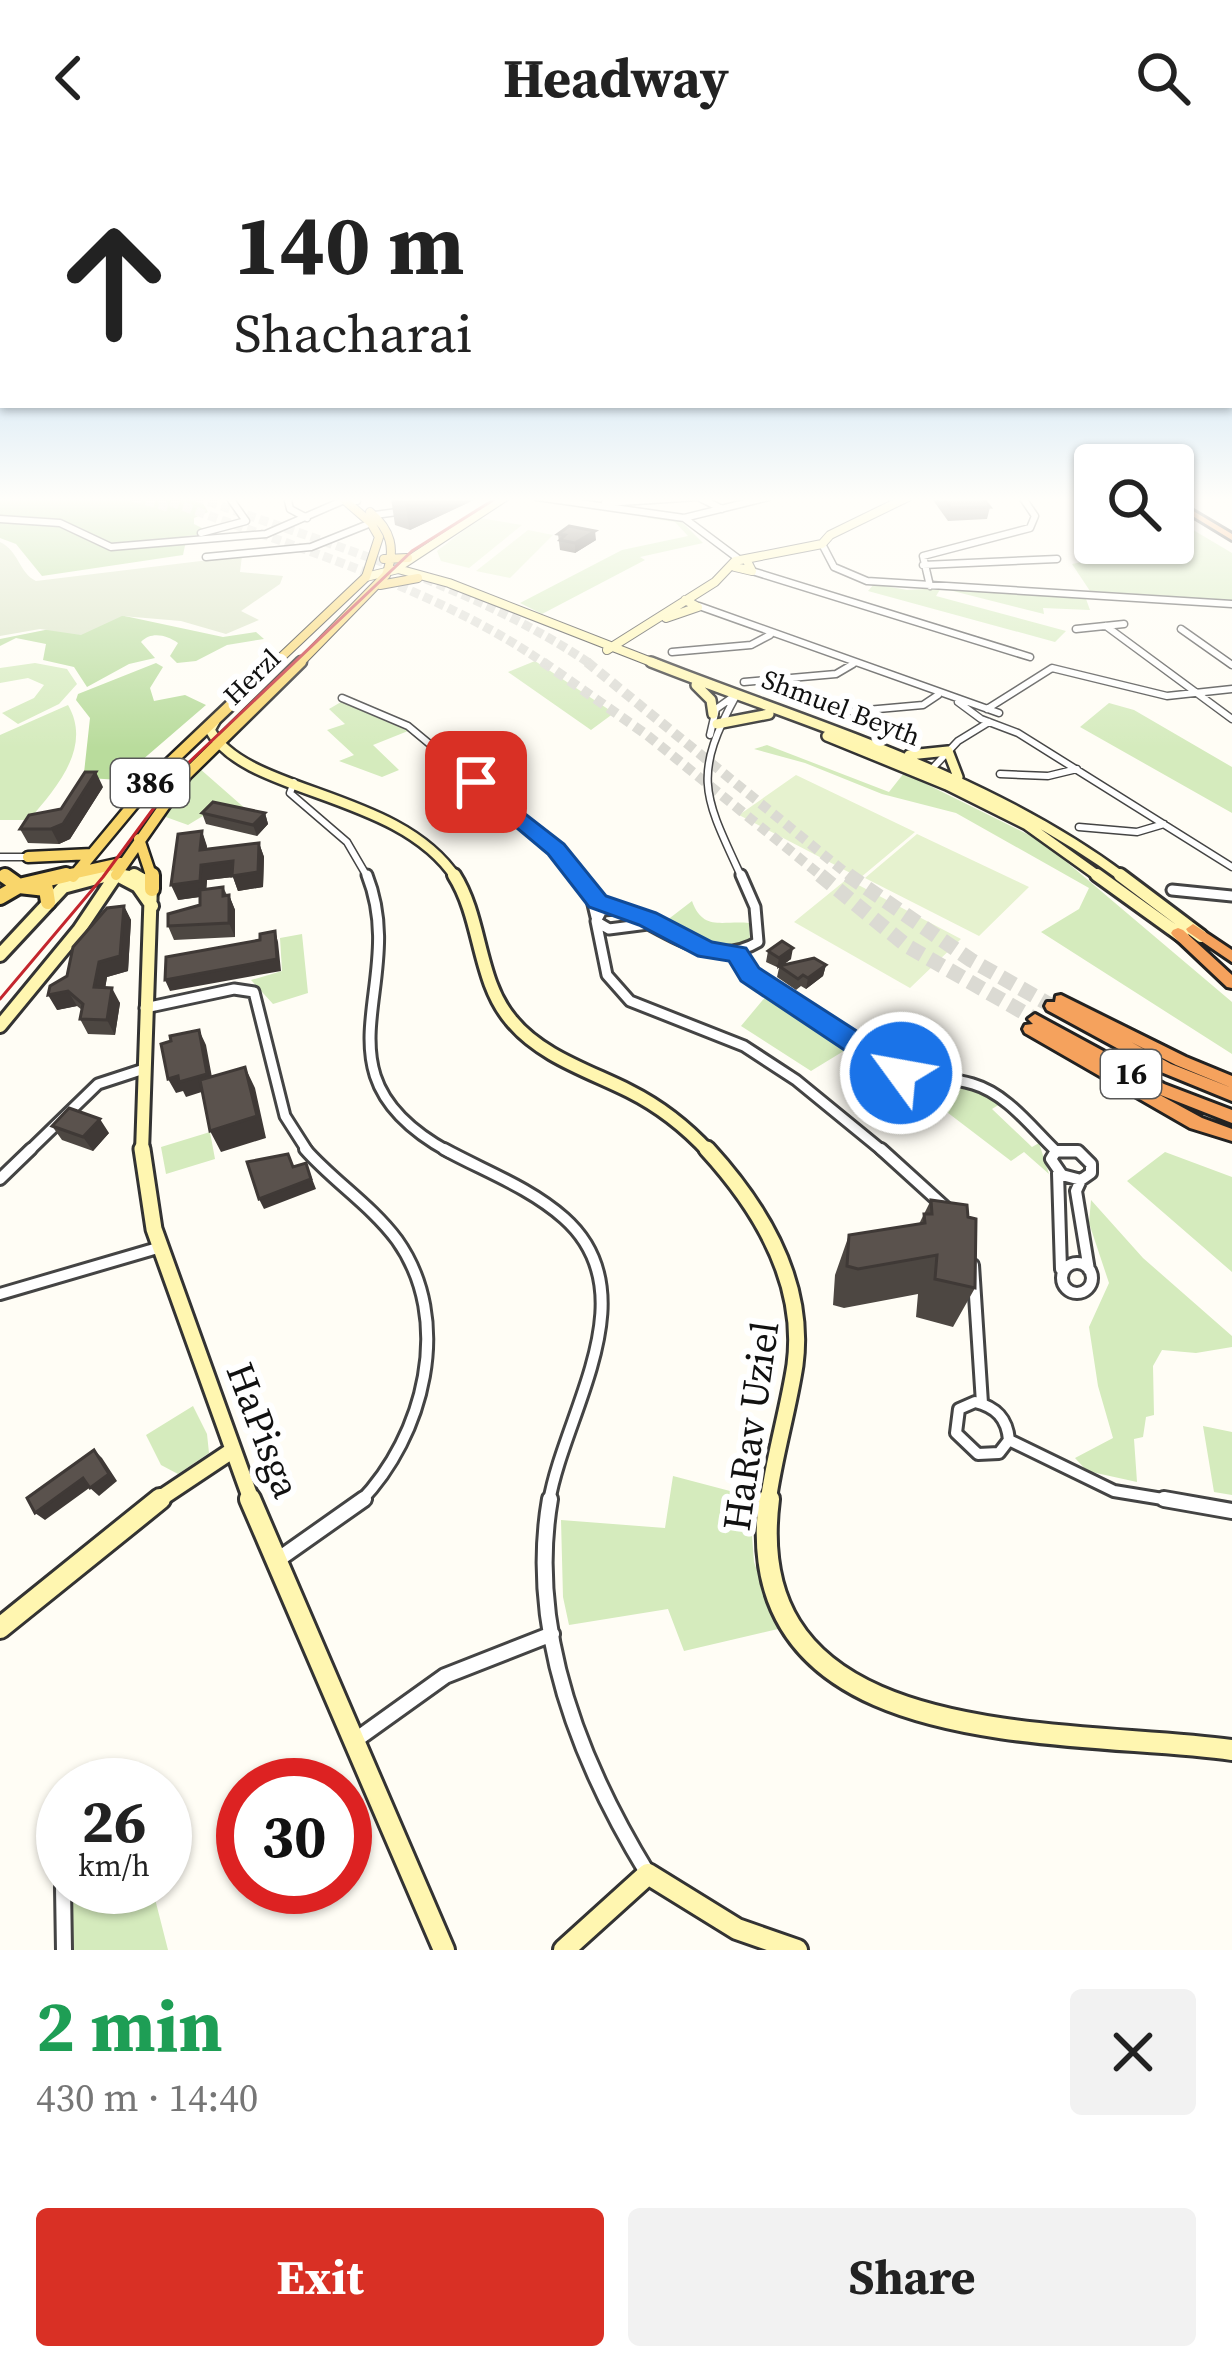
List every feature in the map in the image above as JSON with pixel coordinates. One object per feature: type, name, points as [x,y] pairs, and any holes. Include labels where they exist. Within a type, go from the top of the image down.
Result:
[{"type":"highway","points":[[1185,931],[1232,960]]},
{"type":"highway","points":[[1185,931],[1232,983]]},
{"type":"highway","name":"16","points":[[1232,1082],[1054,1002],[1166,1069],[1232,1094]]},
{"type":"highway","name":"16","points":[[1232,1117],[1159,1088],[1032,1024],[1196,1124],[1232,1138]]},
{"type":"main road","name":"Herzl","points":[[68,882],[152,781],[362,581]]},
{"type":"main road","name":"386","points":[[380,585],[382,581]]},
{"type":"main road","points":[[380,585],[403,581]]},
{"type":"main road","name":"Herzl","points":[[110,872],[124,862],[186,775],[380,585]]},
{"type":"main road","points":[[139,839],[152,871],[152,889]]},
{"type":"main road","points":[[48,902],[46,889],[19,886],[3,869],[28,856],[92,854]]},
{"type":"main road","points":[[0,897],[30,875],[28,856]]},
{"type":"main road","points":[[19,886],[110,872]]},
{"type":"street","name":"Shmuel Beyth","points":[[425,581],[659,664],[770,713],[929,773],[964,782],[1071,841],[1232,974]]},
{"type":"street","name":"Shmuel Beyth","points":[[444,581],[696,685],[892,753],[1050,839],[1185,931]]},
{"type":"street","points":[[586,637],[632,636],[714,581]]},
{"type":"street","points":[[611,648],[693,608],[721,581]]},
{"type":"street","points":[[792,581],[1030,657]]},
{"type":"street","points":[[880,581],[1232,604]]},
{"type":"street","points":[[927,581],[929,586]]},
{"type":"street","points":[[684,600],[693,608]]},
{"type":"street","points":[[672,606],[717,615],[997,718],[1232,866]]},
{"type":"street","points":[[1076,629],[1124,624]]},
{"type":"street","points":[[1106,626],[1232,718]]},
{"type":"street","points":[[1181,628],[1232,665]]},
{"type":"street","points":[[672,652],[751,645],[770,634]]},
{"type":"street","points":[[632,636],[639,650],[659,664]]},
{"type":"street","points":[[744,682],[836,674],[853,664]]},
{"type":"street","points":[[972,730],[982,712],[1052,668],[1155,694],[1199,695],[1232,689]]},
{"type":"street","points":[[591,896],[706,950],[737,954],[753,947],[761,928],[707,797],[715,719],[711,700],[696,685]]},
{"type":"street","points":[[833,713],[923,705],[938,695]]},
{"type":"street","points":[[715,719],[734,697]]},
{"type":"street","points":[[342,698],[408,726],[556,849],[591,896],[603,963],[610,982],[625,997],[746,1047],[806,1088],[956,1219]]},
{"type":"street","points":[[929,773],[972,730],[997,718],[1003,701]]},
{"type":"street","points":[[715,719],[770,713]]},
{"type":"street","points":[[215,720],[211,733],[221,740]]},
{"type":"street","name":"HaRav Uziel","points":[[221,740],[244,759],[294,782],[376,810],[429,848],[462,890],[501,1003],[515,1026],[563,1059],[677,1120],[744,1192],[783,1264],[798,1304],[800,1342],[764,1536],[781,1606],[817,1658],[869,1697],[952,1722],[1232,1750]]},
{"type":"street","points":[[892,753],[924,756],[948,751]]},
{"type":"street","points":[[948,751],[950,766],[964,782]]},
{"type":"street","points":[[1000,773],[1055,775],[1077,769]]},
{"type":"street","points":[[294,782],[290,793],[348,843],[364,866],[372,890],[378,970],[368,1049],[382,1095],[416,1132],[522,1188],[560,1216],[598,1267],[602,1327],[554,1469],[546,1569],[557,1668],[580,1742],[615,1824],[648,1874],[737,1929],[796,1950]]},
{"type":"street","points":[[1079,827],[1131,832],[1164,824]]},
{"type":"street","points":[[92,854],[110,872],[138,886],[152,907]]},
{"type":"street","points":[[110,872],[141,875],[152,889]]},
{"type":"street","points":[[0,1026],[79,930],[110,872]]},
{"type":"street","points":[[0,956],[68,882]]},
{"type":"street","name":"HaPisga","points":[[152,889],[144,1178],[160,1247],[230,1452],[444,1950]]},
{"type":"street","points":[[1172,890],[1232,896]]},
{"type":"street","points":[[596,919],[602,910],[618,909]]},
{"type":"street","points":[[603,963],[605,942],[627,919],[618,909]]},
{"type":"street","points":[[596,919],[606,928],[640,923],[665,929]]},
{"type":"street","points":[[737,954],[750,975],[901,1073],[988,1090],[1056,1151],[1072,1149],[1088,1159],[1091,1173],[1081,1180],[1077,1205],[1094,1284],[1079,1293],[1064,1283],[1061,1269],[1058,1173],[1052,1163],[1056,1151]]},
{"type":"street","points":[[146,1008],[234,989],[254,992],[295,1136],[399,1243],[418,1280],[428,1359],[422,1391],[398,1450],[360,1503],[276,1561]]},
{"type":"street","points":[[0,1180],[98,1084],[144,1070]]},
{"type":"street","points":[[1058,1173],[1081,1180]]},
{"type":"street","points":[[0,1294],[160,1247]]},
{"type":"street","points":[[971,1256],[982,1403],[1006,1421],[1009,1440],[990,1456],[961,1442],[954,1423],[959,1409],[982,1403]]},
{"type":"street","points":[[1061,1269],[1073,1264],[1089,1270]]},
{"type":"street","points":[[1009,1440],[1088,1483],[1232,1511]]},
{"type":"street","points":[[0,1628],[132,1518],[230,1452]]},
{"type":"street","points":[[352,1742],[446,1676],[553,1634]]},
{"type":"street","points":[[564,1950],[648,1874]]},
{"type":"street","points":[[63,1914],[64,1950]]},
{"type":"green space","points":[[0,581],[281,581],[241,611],[259,620],[226,634],[181,621],[122,616],[81,635],[40,629],[0,636]]},
{"type":"green space","points":[[563,581],[605,581],[542,614],[520,603]]},
{"type":"green space","points":[[1083,581],[1232,581],[1232,600],[1090,591]]},
{"type":"green space","points":[[874,584],[907,590],[941,588],[936,596],[1066,631],[1055,642],[868,591]]},
{"type":"green space","points":[[945,589],[1086,599],[1090,610],[1043,608],[1044,614]]},
{"type":"green space","points":[[120,615],[223,637],[256,632],[264,639],[227,645],[196,661],[177,663],[170,656],[178,643],[149,636],[141,642],[155,658],[129,664],[87,687],[74,667],[43,660],[46,644],[16,638],[0,646],[0,639]]},
{"type":"green space","points":[[535,661],[614,713],[591,730],[508,672]]},
{"type":"green space","points":[[35,663],[67,669],[77,684],[59,704],[18,724],[2,713],[34,698],[44,685],[28,678],[0,683],[0,668]]},
{"type":"green space","points":[[156,663],[163,667],[150,688],[154,701],[185,695],[206,705],[119,780],[89,778],[84,773],[90,718],[76,700],[78,694]]},
{"type":"green space","points":[[341,702],[408,731],[373,745],[399,770],[382,777],[339,761],[354,755],[327,730],[345,724],[329,709]]},
{"type":"green space","points":[[1109,703],[1134,710],[1232,767],[1232,813],[1080,727]]},
{"type":"green space","points":[[68,705],[76,737],[68,767],[29,820],[0,820],[0,735]]},
{"type":"green space","points":[[767,745],[889,792],[904,773],[1043,842],[1232,1002],[1232,1054],[1041,932],[1079,909],[1089,888],[956,813],[882,794],[805,763],[754,749]]},
{"type":"green space","points":[[199,768],[256,818],[211,811],[188,825],[163,816]]},
{"type":"green space","points":[[796,775],[915,832],[860,878],[739,815]]},
{"type":"green space","points":[[917,834],[1029,887],[979,936],[865,878]]},
{"type":"green space","points":[[847,879],[961,939],[910,988],[794,922]]},
{"type":"green space","points":[[692,901],[708,921],[749,923],[750,939],[718,946],[666,921]]},
{"type":"green space","points":[[302,934],[308,993],[273,1004],[251,980],[282,971],[280,938]]},
{"type":"green space","points":[[767,995],[847,1049],[811,1071],[741,1026]]},
{"type":"green space","points":[[956,1087],[984,1092],[1000,1104],[992,1109],[1032,1147],[1039,1143],[1049,1174],[1024,1152],[1011,1161],[918,1090]]},
{"type":"green space","points":[[210,1132],[215,1159],[166,1174],[161,1147]]},
{"type":"green space","points":[[1165,1152],[1232,1177],[1232,1272],[1127,1181]]},
{"type":"green space","points":[[1091,1200],[1143,1258],[1232,1336],[1232,1347],[1196,1353],[1162,1350],[1153,1366],[1154,1415],[1146,1417],[1143,1437],[1134,1439],[1137,1482],[1087,1471],[1075,1458],[1113,1438],[1098,1386],[1089,1327],[1109,1283],[1089,1223]]},
{"type":"green space","points":[[193,1406],[207,1434],[209,1453],[178,1474],[161,1465],[146,1435]]},
{"type":"green space","points":[[1203,1426],[1232,1432],[1232,1495],[1214,1492]]},
{"type":"green space","points":[[673,1476],[749,1496],[754,1562],[778,1629],[684,1651],[668,1609],[569,1625],[563,1597],[561,1520],[665,1528]]},
{"type":"green space","points":[[71,1914],[159,1914],[168,1950],[72,1950]]},
{"type":"building","points":[[85,772],[96,772],[63,824],[20,829],[29,815],[61,809]]},
{"type":"building","points":[[213,802],[265,813],[253,825],[202,813]]},
{"type":"building","points":[[202,831],[200,850],[259,843],[258,872],[232,876],[233,861],[201,865],[200,881],[171,885],[178,834]]},
{"type":"building","points":[[223,887],[223,896],[229,895],[229,923],[168,926],[168,914],[200,905],[200,890]]},
{"type":"building","points":[[124,906],[120,956],[99,962],[94,987],[112,988],[107,1020],[80,1019],[83,1004],[68,991],[48,995],[50,986],[67,976],[73,947],[107,908]]},
{"type":"building","points":[[275,931],[277,959],[165,980],[166,957],[260,940],[260,934]]},
{"type":"building","points":[[782,941],[793,948],[779,958],[768,951]]},
{"type":"building","points":[[814,958],[826,965],[808,978],[798,979],[779,966]]},
{"type":"building","points":[[199,1030],[207,1074],[179,1082],[178,1076],[168,1079],[161,1044],[171,1041],[170,1036]]},
{"type":"building","points":[[245,1067],[257,1116],[210,1131],[200,1080]]},
{"type":"building","points":[[69,1108],[100,1119],[83,1137],[52,1126]]},
{"type":"building","points":[[288,1154],[293,1167],[306,1163],[311,1179],[259,1199],[247,1162]]},
{"type":"building","points":[[931,1200],[967,1205],[968,1217],[976,1219],[975,1288],[935,1279],[937,1255],[858,1269],[847,1266],[849,1235],[925,1223],[924,1214],[932,1214]]},
{"type":"building","points":[[94,1450],[109,1474],[90,1488],[83,1478],[35,1513],[27,1498]]},
{"type":"tunnel","points":[[384,581],[456,612],[547,665]]},
{"type":"tunnel","points":[[428,581],[499,611],[592,665]]},
{"type":"tunnel","points":[[543,662],[647,735],[824,878]]},
{"type":"tunnel","points":[[587,662],[850,876]]},
{"type":"tunnel","points":[[820,875],[907,946],[1035,1019]]},
{"type":"tunnel","points":[[850,876],[971,960],[1052,1006]]},
{"type":"tram line","points":[[0,999],[103,877],[184,767],[381,581]]},
{"type":"route","points":[[476,782],[556,849],[597,901],[647,919],[706,950],[737,954],[750,975],[901,1073]]}]
